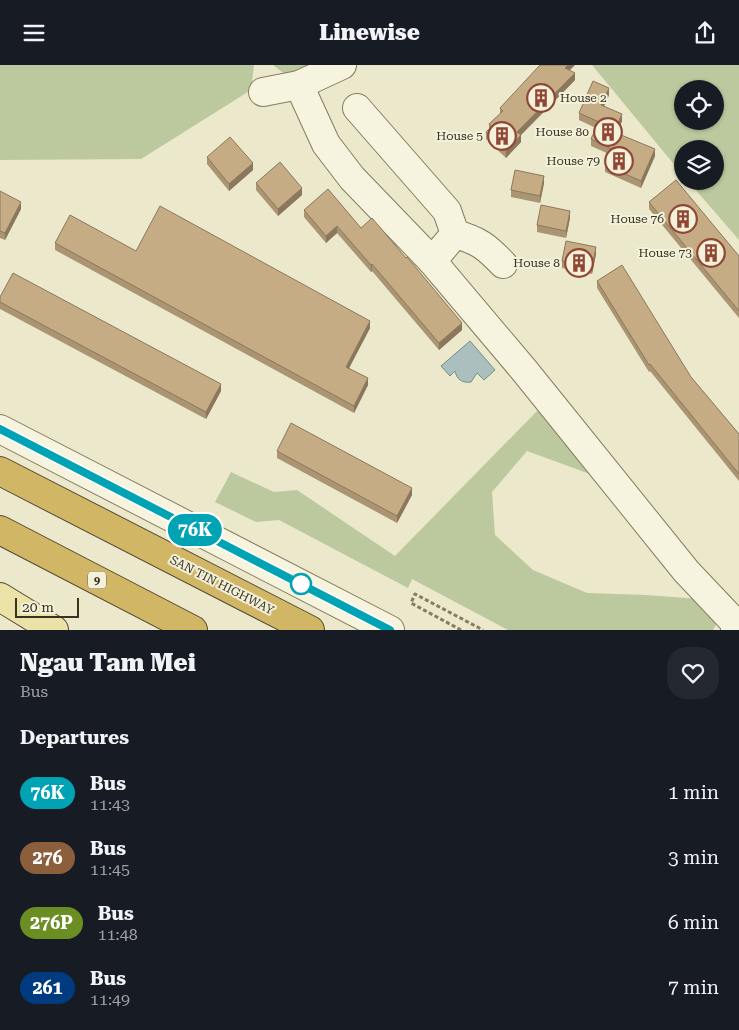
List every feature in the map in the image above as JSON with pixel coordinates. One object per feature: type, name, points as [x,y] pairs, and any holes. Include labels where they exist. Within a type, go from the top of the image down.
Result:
[{"type":"highway","name":"SAN TIN HIGHWAY","points":[[0,471],[310,630]]},
{"type":"highway","name":"9","points":[[0,531],[193,630]]},
{"type":"main road","points":[[0,597],[49,629]]},
{"type":"street","points":[[263,92],[299,85],[342,65]]},
{"type":"street","points":[[299,85],[326,144],[352,178],[432,261],[524,370],[686,571],[737,625],[735,630]]},
{"type":"street","points":[[357,108],[446,211],[455,234],[478,242],[488,248],[503,265]]},
{"type":"street","points":[[432,261],[455,234]]},
{"type":"street","points":[[0,429],[390,630]]},
{"type":"path","points":[[460,630],[411,603],[415,594],[483,630]]},
{"type":"green space","points":[[0,65],[254,65],[251,90],[141,159],[0,160]]},
{"type":"green space","points":[[273,65],[320,65],[291,79]]},
{"type":"green space","points":[[592,65],[739,65],[739,240],[696,190],[724,190],[724,140],[674,140],[674,164]]},
{"type":"green space","points":[[539,409],[598,477],[527,451],[492,492],[495,535],[533,570],[587,593],[699,599],[718,621],[713,630],[508,630],[412,579],[408,588],[279,520],[256,522],[215,502],[231,472],[274,492],[297,490],[395,556]]},
{"type":"shaded area","points":[[470,341],[495,370],[484,380],[477,373],[471,382],[465,382],[457,377],[455,371],[450,376],[441,366]]},
{"type":"building","points":[[540,65],[568,65],[565,68],[575,73],[517,132],[521,135],[506,151],[486,132],[491,127],[489,124],[503,111],[500,108]]},
{"type":"building","points":[[593,81],[609,88],[601,105],[622,114],[614,132],[655,149],[641,181],[605,165],[612,149],[591,139],[599,122],[579,113]]},
{"type":"building","points":[[230,137],[253,163],[229,184],[207,157]]},
{"type":"building","points":[[280,162],[302,188],[278,209],[256,183]]},
{"type":"building","points":[[515,170],[544,176],[540,196],[511,190]]},
{"type":"building","points":[[674,182],[674,190],[684,190],[739,256],[739,311],[649,202]]},
{"type":"building","points":[[328,189],[361,228],[372,218],[462,323],[439,343],[337,226],[326,236],[304,210]]},
{"type":"building","points":[[0,191],[21,202],[5,233],[0,231]]},
{"type":"building","points":[[541,205],[570,211],[566,231],[537,225]]},
{"type":"building","points":[[160,206],[370,321],[346,367],[368,378],[354,406],[55,243],[70,215],[136,251]]},
{"type":"building","points":[[566,241],[596,247],[592,267],[562,261]]},
{"type":"building","points":[[622,265],[691,377],[739,434],[739,474],[649,365],[597,281]]},
{"type":"building","points":[[13,273],[221,384],[206,412],[0,302],[0,297]]},
{"type":"building","points":[[291,423],[412,488],[397,516],[277,451]]},
{"type":"bus line","name":"76K","points":[[0,429],[390,630]]},
{"type":"place","name":"House 2","points":[[541,98]]},
{"type":"place","name":"House 80","points":[[608,132]]},
{"type":"place","name":"House 5","points":[[502,136]]},
{"type":"place","name":"House 79","points":[[619,161]]},
{"type":"place","name":"House 76","points":[[683,219]]},
{"type":"place","name":"House 73","points":[[711,253]]},
{"type":"place","name":"House 8","points":[[579,263]]}]
